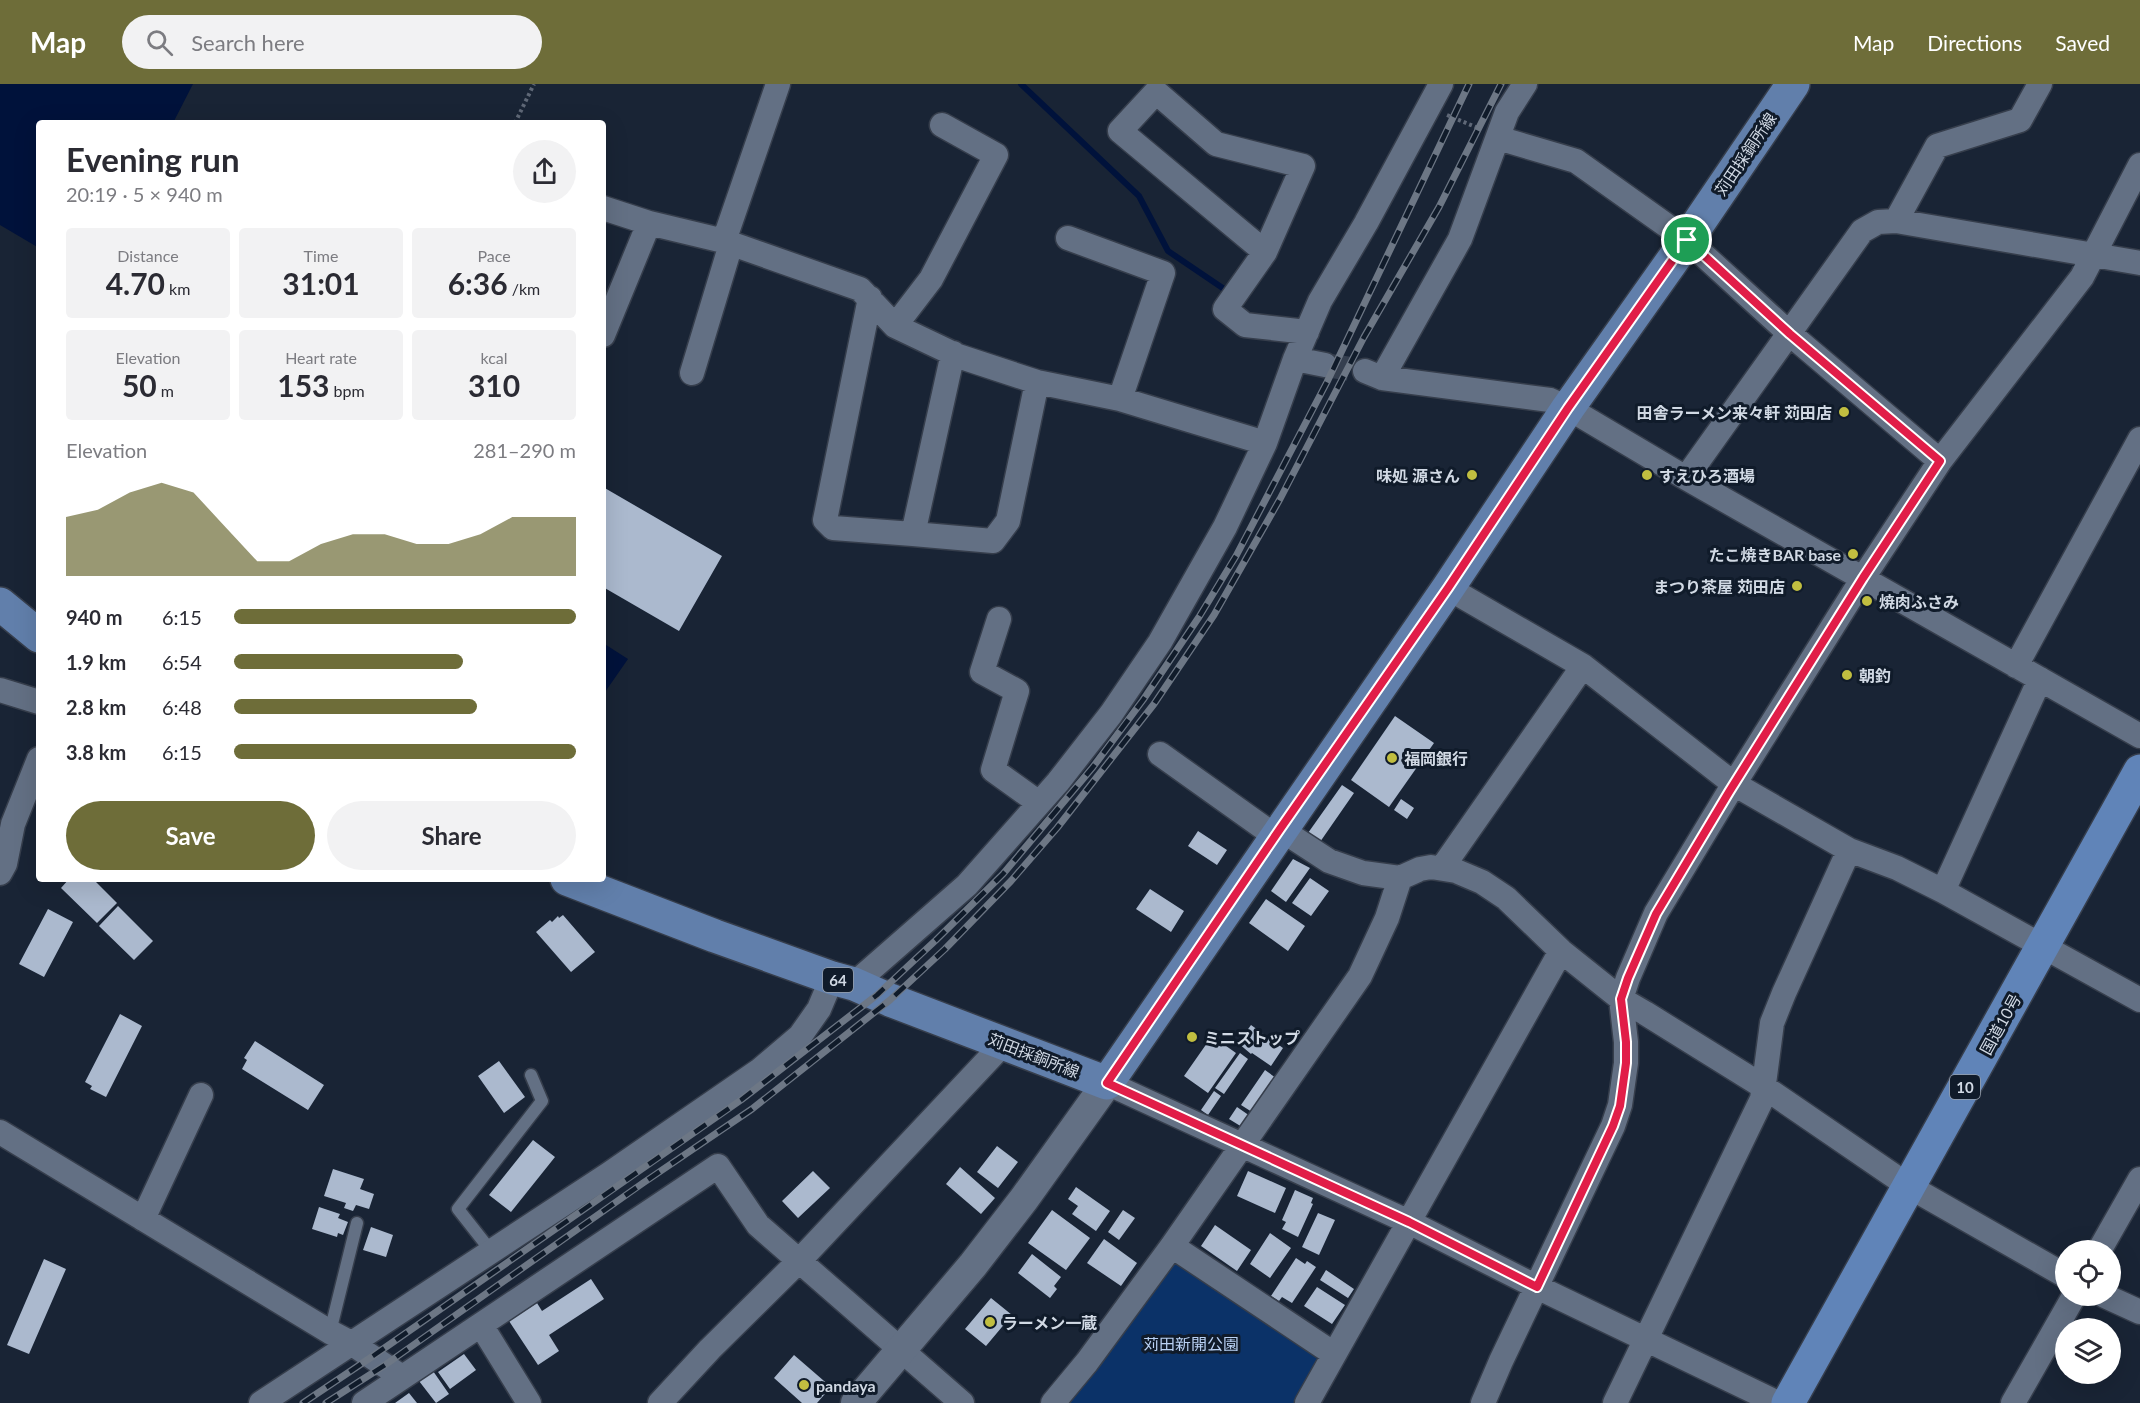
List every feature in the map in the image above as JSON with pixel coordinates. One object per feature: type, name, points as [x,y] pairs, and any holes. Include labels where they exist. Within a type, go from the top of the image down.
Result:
[{"type":"highway","name":"国道10号","points":[[2053,951],[2140,771]]},
{"type":"highway","name":"国道10号","points":[[1788,1403],[1917,1191],[2053,951],[2140,818]]},
{"type":"highway","name":"国道10号","points":[[1807,1403],[1917,1191]]},
{"type":"main road","name":"苅田採銅所線","points":[[575,882],[705,933],[843,981],[1107,1083],[1448,588],[1568,408],[1794,84]]},
{"type":"main road","points":[[0,604],[36,634]]},
{"type":"street","points":[[692,373],[728,242],[778,84]]},
{"type":"street","points":[[261,1403],[341,1337],[491,1251],[609,1174],[760,1070],[800,1036],[843,981],[967,885],[1111,714],[1160,642],[1225,527],[1265,443],[1295,359],[1320,301],[1366,223],[1441,84]]},
{"type":"street","points":[[1525,84],[1507,112],[1460,239],[1374,375],[1550,400],[1568,408],[1686,478],[2140,736]]},
{"type":"street","points":[[1896,221],[1937,146],[2020,120],[2040,84]]},
{"type":"street","points":[[1265,252],[1120,131],[1156,92],[1216,144],[1303,166],[1265,252],[1225,309],[1245,325],[1307,332]]},
{"type":"street","points":[[895,326],[930,279],[996,155],[942,125]]},
{"type":"street","points":[[1498,138],[1576,161],[1687,240],[1790,334],[1940,461]]},
{"type":"street","points":[[1483,1403],[1605,1145],[1620,1106],[1624,1084],[1626,1042],[1621,999],[1656,914],[1863,578],[1940,461],[2082,277],[2140,165]]},
{"type":"street","points":[[606,209],[649,223],[728,242],[860,290],[895,326],[953,353],[1037,382],[1120,399],[1265,443]]},
{"type":"street","points":[[1686,478],[1862,231],[1878,222],[1896,221],[2140,263]]},
{"type":"street","points":[[606,328],[649,223]]},
{"type":"street","points":[[1068,238],[1163,273],[1120,399]]},
{"type":"street","points":[[870,298],[825,520],[833,528],[993,541],[1008,521],[1037,382]]},
{"type":"street","points":[[913,534],[953,353]]},
{"type":"street","points":[[1295,359],[1325,365]]},
{"type":"street","points":[[2016,666],[2140,439]]},
{"type":"street","points":[[1448,588],[1583,666],[1734,784],[1849,850],[1897,868],[1943,891],[2140,1000]]},
{"type":"street","points":[[999,619],[982,672],[1017,691],[993,770],[1039,802]]},
{"type":"street","points":[[1442,868],[1583,666]]},
{"type":"street","points":[[1943,891],[2040,679]]},
{"type":"street","points":[[0,690],[36,701]]},
{"type":"street","points":[[1160,754],[1278,832],[1338,864],[1364,873],[1400,878],[1420,868],[1442,868],[1470,876],[1495,889],[1561,951],[1621,999],[1764,1088],[1917,1191],[2055,1270]]},
{"type":"street","points":[[0,873],[5,864],[13,824],[36,766]]},
{"type":"street","points":[[1615,1403],[1762,1099],[1772,1023],[1849,850]]},
{"type":"street","points":[[1053,1403],[1087,1362],[1172,1246],[1360,976],[1379,938],[1400,878]]},
{"type":"street","points":[[1307,1403],[1561,951]]},
{"type":"street","points":[[660,1403],[710,1348],[799,1261],[1003,1044]]},
{"type":"street","points":[[856,1403],[973,1265],[1024,1200],[1107,1083],[1409,1222],[1537,1287],[1778,1403]]},
{"type":"street","points":[[143,1219],[201,1095]]},
{"type":"street","points":[[0,1132],[341,1337],[402,1377]]},
{"type":"street","points":[[364,1403],[718,1166],[758,1225],[962,1403]]},
{"type":"street","points":[[2106,1240],[2140,1179]]},
{"type":"street","points":[[1172,1246],[1334,1354]]},
{"type":"street","points":[[2121,1303],[2140,1312]]},
{"type":"street","points":[[2013,1403],[2068,1306]]},
{"type":"street","points":[[480,1325],[529,1403]]},
{"type":"lane","points":[[491,1251],[458,1209],[542,1101],[531,1075]]},
{"type":"lane","points":[[341,1337],[357,1223]]},
{"type":"path","points":[[516,120],[534,84]]},
{"type":"path","points":[[1429,109],[1454,117],[1498,138]]},
{"type":"green space","name":"苅田新開公園","points":[[1176,1260],[1324,1358],[1297,1403],[1069,1403],[1096,1370]]},
{"type":"shaded area","points":[[0,84],[193,84],[175,120],[36,120],[36,246],[0,225]]},
{"type":"shaded area","points":[[606,645],[628,659],[606,691]]},
{"type":"building","points":[[606,489],[722,556],[679,631],[606,589]]},
{"type":"building","points":[[1395,716],[1434,743],[1389,807],[1351,780]]},
{"type":"building","points":[[1342,785],[1354,793],[1320,842],[1308,833]]},
{"type":"building","points":[[1401,799],[1414,808],[1407,819],[1394,810]]},
{"type":"building","points":[[1198,831],[1227,850],[1217,865],[1188,846]]},
{"type":"building","points":[[1293,859],[1310,868],[1286,902],[1271,891]]},
{"type":"building","points":[[1310,878],[1329,891],[1311,916],[1292,903]]},
{"type":"building","points":[[66,882],[96,882],[117,903],[97,923],[61,888]]},
{"type":"building","points":[[1150,889],[1184,911],[1171,932],[1136,909]]},
{"type":"building","points":[[1266,899],[1305,926],[1288,951],[1249,923]]},
{"type":"building","points":[[118,906],[153,941],[134,960],[99,926]]},
{"type":"building","points":[[48,909],[73,922],[44,977],[19,964]]},
{"type":"building","points":[[563,915],[595,952],[571,972],[536,932],[550,920],[552,922],[558,916],[559,918]]},
{"type":"building","points":[[120,1014],[142,1026],[106,1097],[90,1089],[92,1086],[85,1082]]},
{"type":"building","points":[[1251,1025],[1283,1048],[1271,1066],[1238,1043]]},
{"type":"building","points":[[1212,1036],[1236,1053],[1208,1093],[1184,1076]]},
{"type":"building","points":[[255,1041],[324,1085],[308,1110],[242,1069],[247,1060],[244,1058]]},
{"type":"building","points":[[1240,1053],[1248,1059],[1224,1094],[1215,1088]]},
{"type":"building","points":[[499,1061],[525,1097],[504,1113],[478,1076]]},
{"type":"building","points":[[1265,1070],[1276,1078],[1252,1112],[1241,1105]]},
{"type":"building","points":[[1214,1091],[1221,1096],[1208,1115],[1201,1110]]},
{"type":"building","points":[[1237,1107],[1250,1116],[1242,1127],[1229,1119]]},
{"type":"building","points":[[533,1140],[555,1157],[511,1212],[489,1195]]},
{"type":"building","points":[[997,1146],[1018,1162],[998,1188],[977,1172]]},
{"type":"building","points":[[960,1167],[995,1198],[981,1214],[946,1184]]},
{"type":"building","points":[[333,1169],[364,1179],[360,1189],[374,1194],[369,1209],[356,1205],[353,1211],[344,1208],[346,1203],[324,1196]]},
{"type":"building","points":[[813,1171],[830,1188],[798,1218],[782,1201]]},
{"type":"building","points":[[1248,1171],[1286,1188],[1275,1213],[1237,1196]]},
{"type":"building","points":[[1076,1187],[1110,1211],[1096,1231],[1072,1214],[1078,1206],[1068,1199]]},
{"type":"building","points":[[1295,1190],[1313,1198],[1311,1203],[1313,1204],[1298,1237],[1282,1229],[1286,1222],[1282,1220]]},
{"type":"building","points":[[319,1207],[340,1214],[338,1218],[348,1222],[343,1235],[338,1233],[337,1237],[312,1229]]},
{"type":"building","points":[[1052,1210],[1090,1238],[1066,1270],[1028,1243]]},
{"type":"building","points":[[1123,1210],[1135,1218],[1119,1240],[1108,1232]]},
{"type":"building","points":[[1318,1213],[1335,1220],[1319,1255],[1302,1247]]},
{"type":"building","points":[[1215,1225],[1251,1250],[1237,1271],[1201,1246]]},
{"type":"building","points":[[371,1227],[393,1235],[386,1257],[363,1250]]},
{"type":"building","points":[[1270,1233],[1291,1248],[1270,1278],[1250,1264]]},
{"type":"building","points":[[1104,1239],[1137,1263],[1121,1286],[1087,1263]]},
{"type":"building","points":[[1032,1254],[1061,1277],[1054,1286],[1057,1289],[1050,1298],[1018,1273]]},
{"type":"building","points":[[1296,1258],[1316,1267],[1292,1303],[1282,1297],[1279,1301],[1271,1296]]},
{"type":"building","points":[[44,1259],[66,1269],[29,1354],[7,1345]]},
{"type":"building","points":[[1326,1270],[1354,1289],[1348,1298],[1320,1280]]},
{"type":"building","points":[[591,1279],[604,1299],[549,1335],[559,1351],[538,1365],[509,1321],[537,1303],[542,1311]]},
{"type":"building","points":[[1317,1287],[1345,1305],[1332,1324],[1304,1306]]},
{"type":"building","points":[[991,1298],[1012,1315],[986,1346],[965,1329]]},
{"type":"building","points":[[464,1354],[476,1370],[450,1389],[438,1372]]},
{"type":"building","points":[[794,1355],[831,1387],[817,1403],[802,1403],[774,1378]]},
{"type":"building","points":[[433,1371],[449,1394],[436,1403],[419,1381]]},
{"type":"building","points":[[409,1393],[417,1403],[395,1403]]},
{"type":"waterway","points":[[1021,84],[1139,196],[1168,251],[1230,293]]},
{"type":"tunnel","points":[[1325,365],[1365,371]]},
{"type":"railway","points":[[303,1403],[741,1100],[877,995],[1003,874],[1093,767],[1143,700],[1199,617],[1236,556],[1327,382],[1469,84]]},
{"type":"railway","points":[[326,1403],[385,1365],[752,1109],[890,1000],[945,949],[1011,881],[1057,828],[1154,704],[1214,615],[1280,499],[1364,337],[1439,207],[1501,84]]},
{"type":"place","name":"田舎ラーメン来々軒 苅田店","points":[[1844,412]]},
{"type":"place","name":"味処 源さん","points":[[1472,475]]},
{"type":"place","name":"すえひろ酒場","points":[[1647,475]]},
{"type":"place","name":"たこ焼きBAR base","points":[[1853,554]]},
{"type":"place","name":"まつり茶屋 苅田店","points":[[1797,586]]},
{"type":"place","name":"焼肉ふさみ","points":[[1867,601]]},
{"type":"place","name":"朝釣","points":[[1847,675]]},
{"type":"place","name":"福岡銀行","points":[[1392,758]]},
{"type":"place","name":"ミニストップ","points":[[1192,1037]]},
{"type":"place","name":"ラーメン一蔵","points":[[990,1322]]},
{"type":"place","name":"pandaya","points":[[804,1385]]},
{"type":"route","points":[[1687,240],[1790,334],[1940,461],[1863,578],[1729,792],[1656,914],[1621,999],[1626,1063],[1620,1106],[1605,1145],[1537,1287],[1409,1222],[1107,1083],[1448,588],[1568,408],[1687,240]]}]
